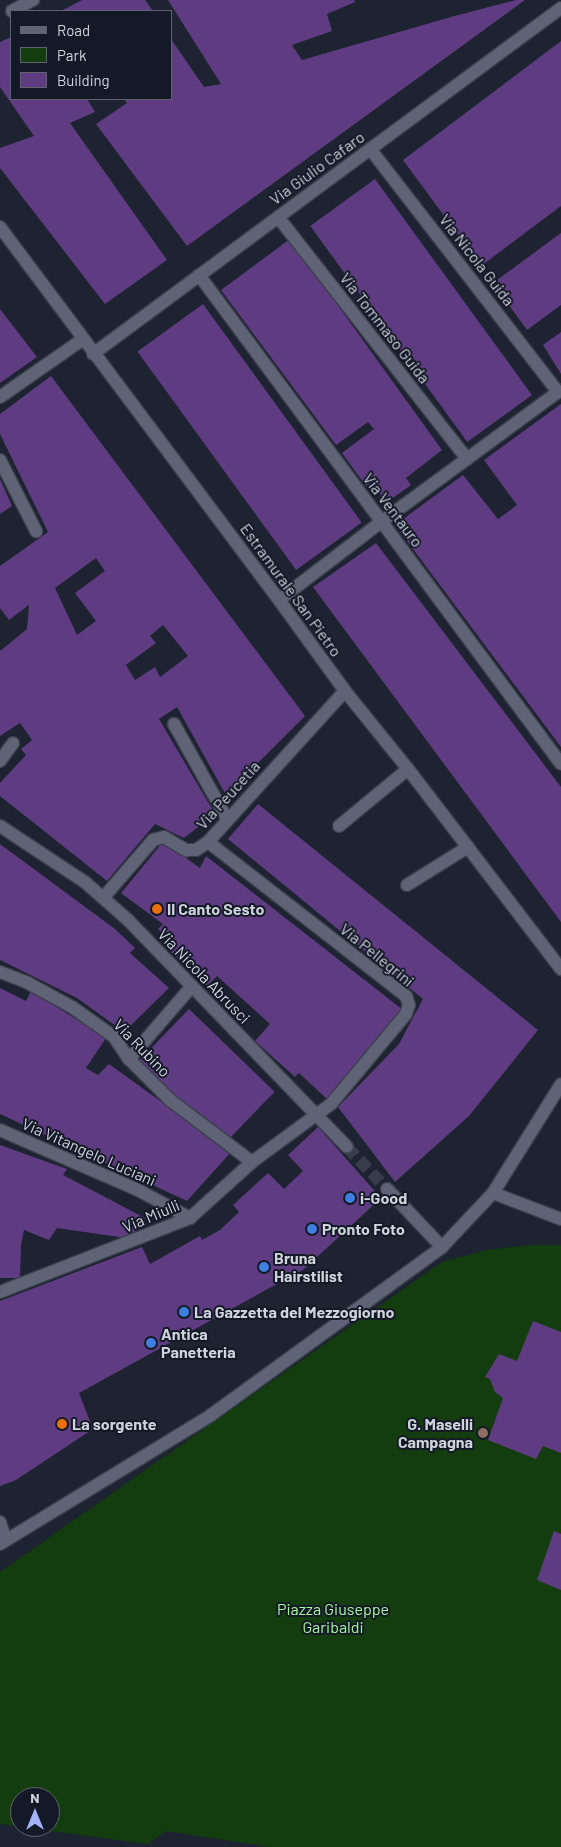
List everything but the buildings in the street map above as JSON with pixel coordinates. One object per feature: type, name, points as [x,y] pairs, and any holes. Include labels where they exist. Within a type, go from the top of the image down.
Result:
[{"type":"street","points":[[14,10],[33,0]]},
{"type":"street","name":"Via Giulio Cafaro","points":[[93,354],[561,8]]},
{"type":"street","name":"Via Nicola Guida","points":[[370,149],[558,392],[467,459]]},
{"type":"street","name":"Via Tommaso Guida","points":[[278,217],[467,459]]},
{"type":"street","name":"Estramurale San Pietro","points":[[0,227],[345,691],[408,769],[561,968]]},
{"type":"street","name":"Via Ventauro","points":[[199,276],[561,764]]},
{"type":"street","points":[[0,397],[83,339]]},
{"type":"street","points":[[279,600],[467,459]]},
{"type":"street","points":[[0,460],[36,530]]},
{"type":"street","name":"Via Peucetia","points":[[103,898],[154,840],[164,837],[186,850],[196,850],[208,842],[345,691]]},
{"type":"street","points":[[174,724],[227,819]]},
{"type":"street","points":[[0,761],[13,743]]},
{"type":"street","points":[[339,826],[408,769]]},
{"type":"street","name":"Via Nicola Abrusci","points":[[0,826],[86,883],[128,920],[347,1147]]},
{"type":"street","name":"Via Pellegrini","points":[[208,842],[406,996],[409,1005],[406,1014],[331,1104],[317,1116]]},
{"type":"street","points":[[407,885],[468,847]]},
{"type":"street","name":"Via Rubino","points":[[0,972],[28,982],[72,1007],[114,1037],[129,1059],[170,1100],[252,1162]]},
{"type":"street","points":[[129,1059],[192,986]]},
{"type":"street","points":[[0,1522],[3,1542],[211,1414],[442,1247],[493,1193],[561,1084]]},
{"type":"street","name":"Via Miulli","points":[[0,1292],[190,1218],[252,1162],[317,1116]]},
{"type":"street","name":"Via Vitangelo Luciani","points":[[0,1130],[140,1191],[190,1218]]},
{"type":"street","points":[[387,1188],[442,1247]]},
{"type":"street","points":[[493,1193],[561,1219]]},
{"type":"green space","name":"Piazza Giuseppe Garibaldi","points":[[530,1245],[561,1245],[561,1847],[271,1847],[166,1831],[148,1844],[60,1832],[60,1787],[10,1787],[10,1826],[0,1824],[0,1572],[442,1262],[487,1250]]},
{"type":"tunnel","points":[[347,1147],[387,1189]]},
{"type":"place","name":"Il Canto Sesto","points":[[157,909]]},
{"type":"place","name":"i-Good","points":[[350,1198]]},
{"type":"place","name":"Pronto Foto","points":[[312,1229]]},
{"type":"place","name":"Bruna Hairstilist","points":[[264,1267]]},
{"type":"place","name":"La Gazzetta del Mezzogiorno","points":[[184,1312]]},
{"type":"place","name":"Antica Panetteria","points":[[151,1343]]},
{"type":"place","name":"La sorgente","points":[[62,1424]]},
{"type":"place","name":"G. Maselli Campagna","points":[[483,1433]]}]
